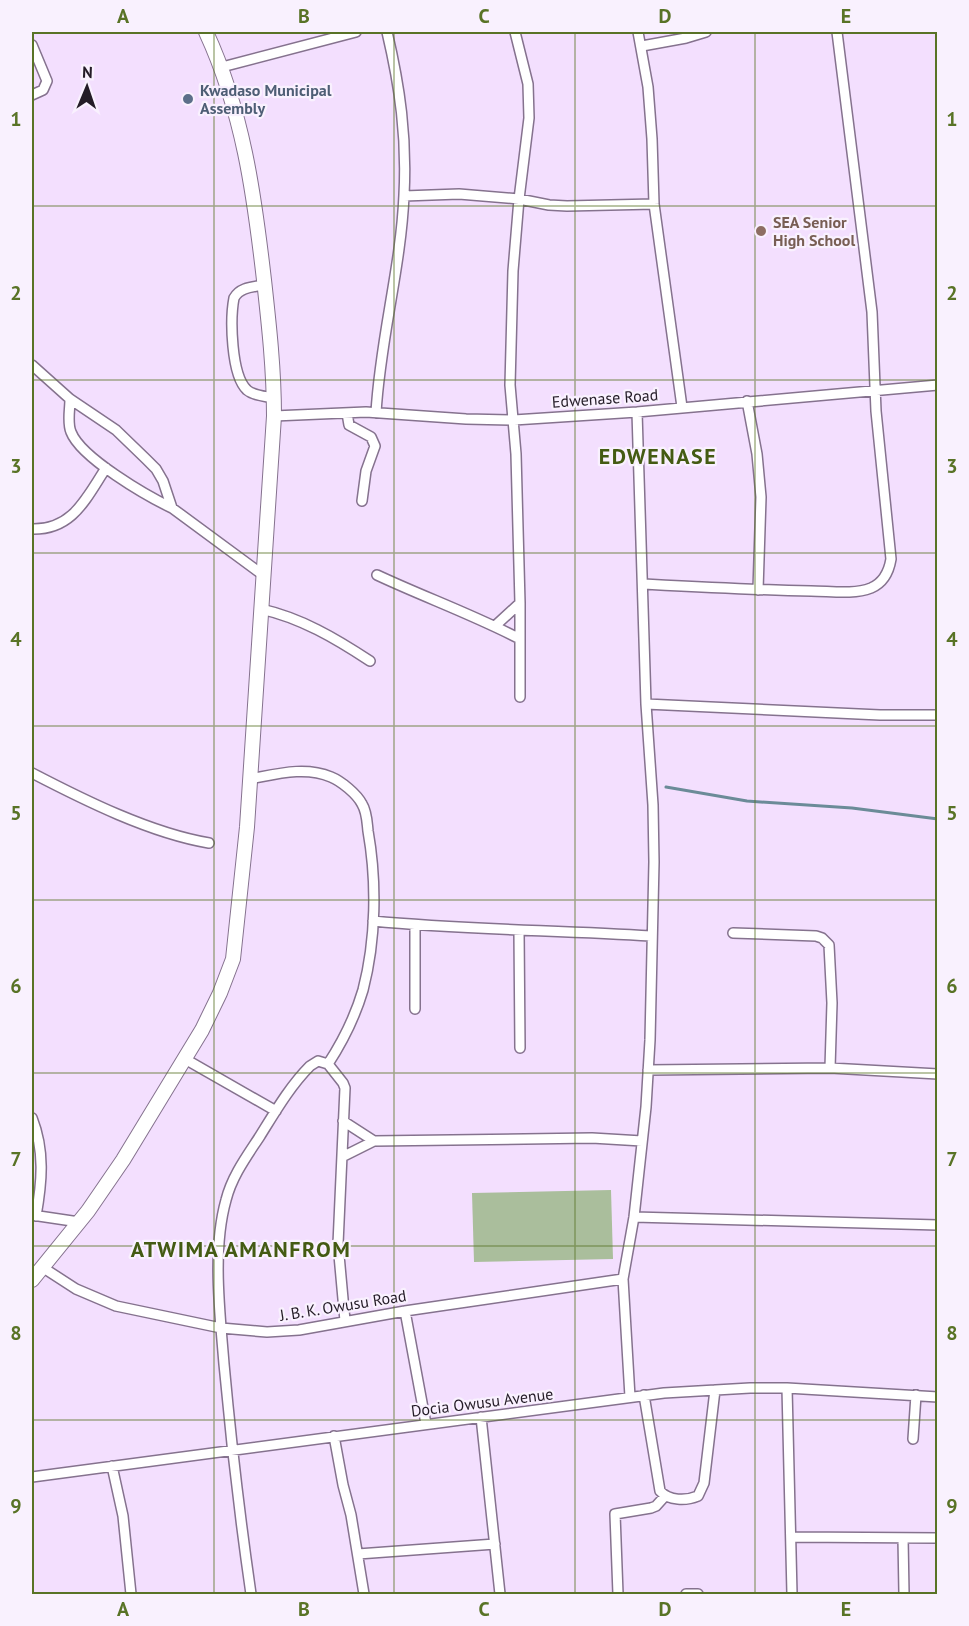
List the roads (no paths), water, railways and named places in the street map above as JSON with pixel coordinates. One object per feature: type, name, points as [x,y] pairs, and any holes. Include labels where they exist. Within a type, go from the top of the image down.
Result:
[{"type":"street","points":[[32,1280],[79,1222],[123,1160],[202,1030],[233,959],[250,779],[274,417],[274,372],[250,175],[237,114],[222,67],[206,32]]},
{"type":"street","points":[[222,67],[356,32]]},
{"type":"street","points":[[376,413],[404,196],[402,104],[387,32]]},
{"type":"street","points":[[515,32],[528,84],[530,118],[519,198],[513,271],[510,385],[514,420],[520,603],[520,697]]},
{"type":"street","points":[[638,32],[642,46],[652,140],[654,204],[682,407]]},
{"type":"street","points":[[642,46],[706,32]]},
{"type":"street","points":[[644,584],[759,590],[850,591],[873,587],[883,579],[891,559],[875,390],[872,312],[837,32]]},
{"type":"street","points":[[32,45],[47,81],[44,90],[32,95]]},
{"type":"street","points":[[404,196],[459,194],[519,198],[549,205],[567,206],[654,204]]},
{"type":"street","points":[[264,285],[244,289],[234,298],[234,347],[239,375],[246,389],[259,396],[274,398]]},
{"type":"street","points":[[32,365],[70,399],[111,426],[156,469],[163,481],[172,508]]},
{"type":"street","name":"Edwenase Road","points":[[274,417],[376,413],[514,420],[637,412],[938,385]]},
{"type":"street","points":[[70,399],[69,425],[72,435],[106,468],[136,489],[172,508],[263,576]]},
{"type":"street","points":[[747,401],[757,454],[761,497],[759,590]]},
{"type":"street","points":[[630,1397],[623,1279],[634,1217],[648,1070],[654,862],[646,705],[637,412]]},
{"type":"street","points":[[347,413],[349,425],[368,435],[375,446],[366,471],[362,501]]},
{"type":"street","points":[[32,529],[56,526],[68,520],[106,468]]},
{"type":"street","points":[[377,575],[520,639]]},
{"type":"street","points":[[495,626],[520,603]]},
{"type":"street","points":[[261,609],[303,622],[370,661]]},
{"type":"street","points":[[646,705],[880,715],[938,715]]},
{"type":"street","points":[[250,779],[312,771],[333,778],[362,802],[365,811],[370,840],[373,921],[363,990],[353,1019],[328,1064]]},
{"type":"street","points":[[32,773],[88,802],[173,834],[209,843]]},
{"type":"street","points":[[373,921],[519,931],[595,932],[651,936]]},
{"type":"street","points":[[415,925],[415,1009]]},
{"type":"street","points":[[519,931],[520,1048]]},
{"type":"street","points":[[733,933],[816,936],[829,945],[832,1003],[830,1068]]},
{"type":"street","points":[[185,1059],[276,1111]]},
{"type":"street","points":[[251,1594],[232,1450],[221,1328],[220,1241],[226,1200],[238,1171],[276,1111],[310,1066],[318,1061],[328,1064],[344,1086],[338,1244],[345,1321]]},
{"type":"street","points":[[648,1070],[830,1068],[938,1074]]},
{"type":"street","points":[[32,1118],[42,1158],[41,1185],[34,1216],[79,1222]]},
{"type":"street","points":[[343,1121],[374,1141]]},
{"type":"street","points":[[342,1157],[374,1141],[592,1138],[642,1141]]},
{"type":"street","points":[[634,1217],[938,1225]]},
{"type":"street","name":"J. B. K. Owusu Road","points":[[42,1267],[76,1289],[116,1306],[221,1328],[267,1332],[291,1331],[405,1311],[623,1279]]},
{"type":"street","points":[[405,1311],[426,1424]]},
{"type":"street","points":[[787,1388],[792,1594]]},
{"type":"street","name":"Docia Owusu Avenue","points":[[32,1477],[644,1395],[787,1388],[938,1397]]},
{"type":"street","points":[[644,1395],[660,1491],[671,1498],[692,1498],[698,1496],[704,1483],[715,1390]]},
{"type":"street","points":[[913,1439],[916,1395]]},
{"type":"street","points":[[482,1418],[500,1594]]},
{"type":"street","points":[[334,1436],[364,1594]]},
{"type":"street","points":[[112,1466],[123,1516],[131,1594]]},
{"type":"street","points":[[618,1594],[615,1514],[651,1508],[665,1496]]},
{"type":"street","points":[[790,1537],[938,1538]]},
{"type":"street","points":[[903,1538],[904,1594]]},
{"type":"street","points":[[358,1554],[495,1544]]},
{"type":"street","points":[[686,1594],[698,1594]]},
{"type":"waterway","points":[[666,787],[747,801],[852,808],[938,819]]},
{"type":"place","name":"Kwadaso Municipal Assembly","points":[[188,99]]},
{"type":"place","name":"SEA Senior High School","points":[[761,231]]},
{"type":"district","name":"EDWENASE","points":[[658,456]]},
{"type":"district","name":"ATWIMA AMANFROM","points":[[241,1249]]}]
